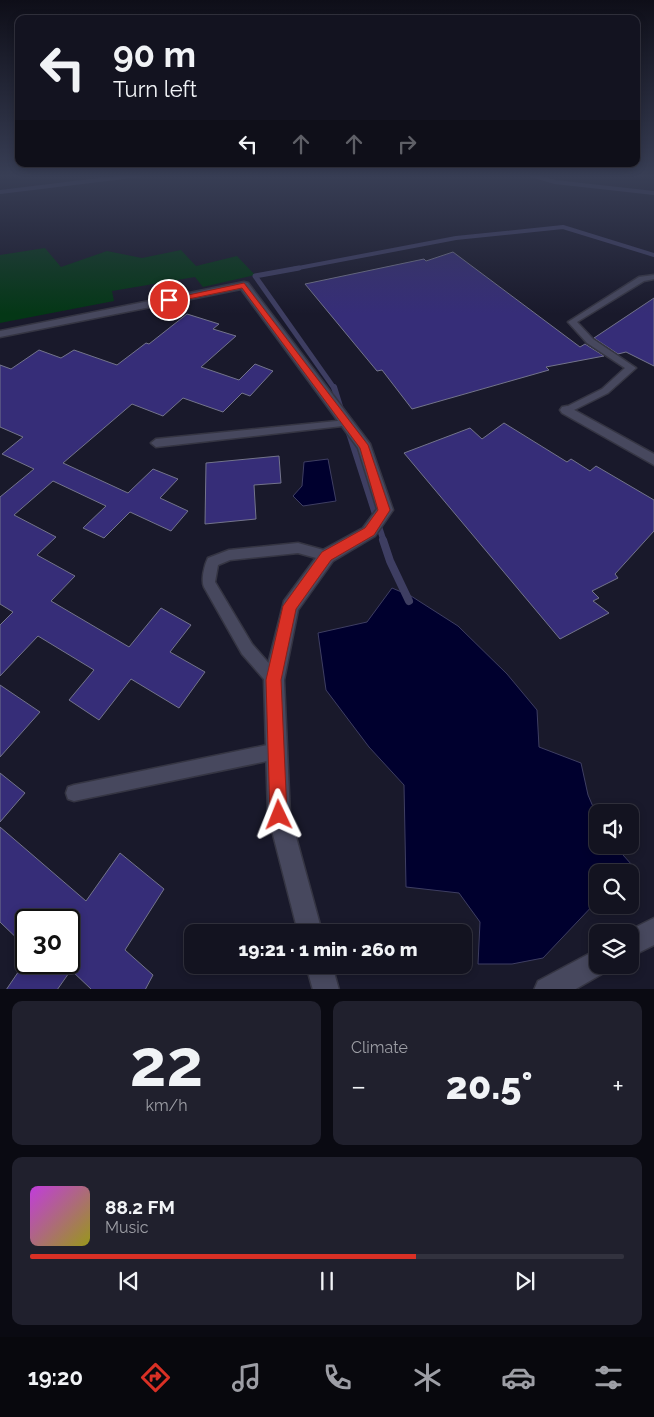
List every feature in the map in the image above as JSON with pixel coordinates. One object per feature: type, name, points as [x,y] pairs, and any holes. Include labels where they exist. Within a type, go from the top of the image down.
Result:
[{"type":"street","points":[[0,334],[244,285],[365,448],[384,510],[369,532],[327,556],[290,606],[274,680],[279,815],[308,924]]},
{"type":"street","points":[[567,410],[654,460]]},
{"type":"street","points":[[639,939],[654,931]]},
{"type":"street","points":[[548,989],[589,967]]},
{"type":"street","points":[[322,974],[326,989]]},
{"type":"lane","points":[[567,410],[605,391],[631,368],[590,341],[572,322],[642,279],[654,277]]},
{"type":"lane","points":[[156,443],[347,423]]},
{"type":"lane","points":[[274,680],[246,649],[209,583],[212,562],[229,555],[298,548],[327,556]]},
{"type":"lane","points":[[74,793],[276,751]]},
{"type":"green space","points":[[45,248],[61,267],[107,251],[142,258],[181,250],[196,266],[237,256],[255,275],[203,287],[195,277],[112,291],[114,301],[0,323],[0,255]]},
{"type":"water","points":[[328,459],[336,501],[303,506],[293,496],[302,486],[304,462]]},
{"type":"water","points":[[392,588],[411,596],[458,626],[507,674],[537,710],[539,747],[581,763],[592,804],[589,804],[589,854],[622,854],[631,864],[589,864],[589,909],[543,958],[512,964],[478,964],[480,922],[459,893],[406,887],[404,785],[369,747],[326,690],[318,633],[367,622]]},
{"type":"building","points":[[453,252],[580,347],[585,344],[604,356],[546,367],[549,370],[412,409],[382,370],[377,371],[305,284],[424,259],[426,261]]},
{"type":"building","points":[[654,298],[654,366],[626,352],[618,354],[594,338]]},
{"type":"building","points":[[187,314],[219,324],[213,329],[236,336],[201,367],[239,380],[255,364],[273,371],[250,396],[242,393],[223,412],[183,398],[163,416],[132,404],[63,463],[128,493],[153,469],[178,479],[160,498],[188,511],[171,531],[130,512],[104,538],[83,528],[106,506],[53,481],[14,515],[56,537],[37,555],[75,576],[51,601],[129,647],[161,608],[191,625],[170,652],[205,672],[179,708],[131,679],[99,720],[69,700],[94,670],[38,636],[0,676],[0,625],[13,612],[0,604],[0,497],[34,469],[2,454],[23,437],[0,427],[0,365],[11,369],[39,350],[61,358],[74,350],[117,365],[146,343],[149,344]]},
{"type":"building","points":[[504,423],[567,462],[571,459],[590,471],[596,466],[654,500],[654,531],[615,574],[618,578],[592,591],[599,598],[593,601],[609,613],[560,639],[404,453],[470,428],[482,439]]},
{"type":"building","points":[[279,456],[281,483],[254,485],[256,519],[205,524],[206,463]]},
{"type":"building","points":[[0,685],[40,712],[0,757]]},
{"type":"building","points":[[0,773],[25,793],[0,822]]},
{"type":"building","points":[[0,827],[86,901],[120,853],[164,889],[125,950],[153,975],[146,989],[91,989],[75,974],[80,974],[80,909],[15,909],[15,936],[0,922]]},
{"type":"building","points":[[17,974],[68,974],[58,989],[7,989]]},
{"type":"waterway","points":[[293,269],[456,238],[563,227],[654,255]]},
{"type":"waterway","points":[[299,268],[255,276],[334,388]]},
{"type":"waterway","points":[[334,387],[342,413]]},
{"type":"waterway","points":[[348,430],[384,542]]},
{"type":"waterway","points":[[383,540],[390,561],[409,601]]},
{"type":"route","points":[[169,300],[244,285],[365,448],[384,510],[369,532],[327,556],[290,606],[274,680],[279,815]]}]
